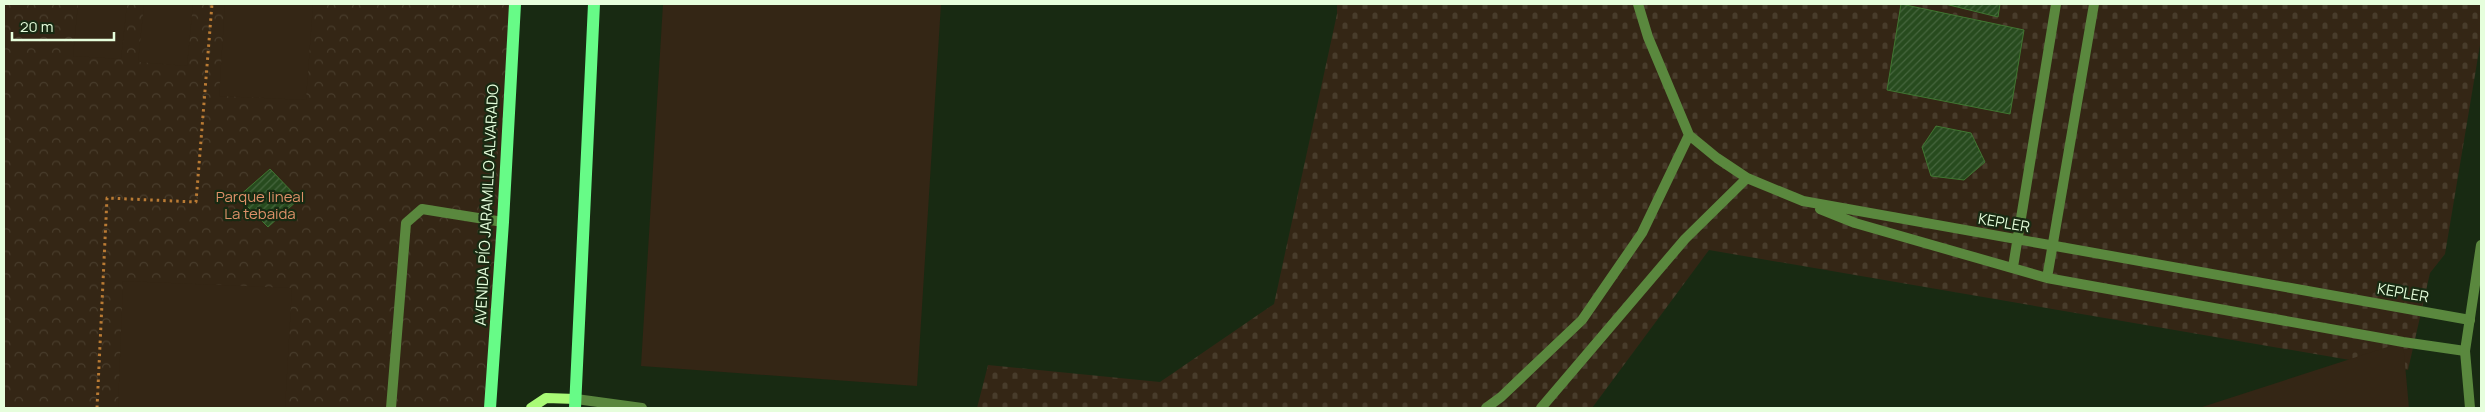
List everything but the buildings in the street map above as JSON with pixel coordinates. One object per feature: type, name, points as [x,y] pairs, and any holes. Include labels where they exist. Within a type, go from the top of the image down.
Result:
[{"type":"main road","name":"AVENIDA PÍO JARAMILLO ALVARADO","points":[[490,408],[504,222],[515,4]]},
{"type":"main road","points":[[531,408],[546,398],[575,404],[594,4]]},
{"type":"street","name":"KEPLER","points":[[1638,4],[1648,37],[1689,135],[1717,158],[1747,178],[1803,201],[2052,247],[2470,320]]},
{"type":"street","points":[[2013,267],[2056,4]]},
{"type":"street","points":[[2047,278],[2094,4]]},
{"type":"street","points":[[1486,408],[1501,397],[1582,320],[1642,232],[1689,135]]},
{"type":"street","points":[[1541,408],[1685,239],[1747,178]]},
{"type":"street","points":[[1803,201],[1855,224],[2047,278],[2465,351]]},
{"type":"street","points":[[391,408],[406,223],[422,209],[504,222]]},
{"type":"street","points":[[2470,408],[2465,351],[2481,245]]},
{"type":"street","points":[[575,404],[642,408]]},
{"type":"path","points":[[97,408],[107,198],[196,202],[212,4]]},
{"type":"green space","name":"Parque lineal La tebaida","points":[[4,4],[516,4],[490,408],[4,408]]},
{"type":"green space","points":[[78,4],[127,4],[121,59],[73,56]]},
{"type":"green space","points":[[144,4],[193,4],[187,66],[138,62]]},
{"type":"green space","points":[[225,4],[313,4],[306,100],[219,96]]},
{"type":"green space","points":[[663,4],[941,4],[917,386],[641,366]]},
{"type":"green space","points":[[1337,4],[2481,4],[2481,39],[2445,254],[2430,273],[2408,370],[1709,250],[1592,408],[977,408],[988,365],[1160,382],[1274,304],[1337,14]]},
{"type":"green space","points":[[123,281],[292,288],[285,408],[118,408]]},
{"type":"green space","points":[[2403,342],[2409,408],[2199,408]]}]
